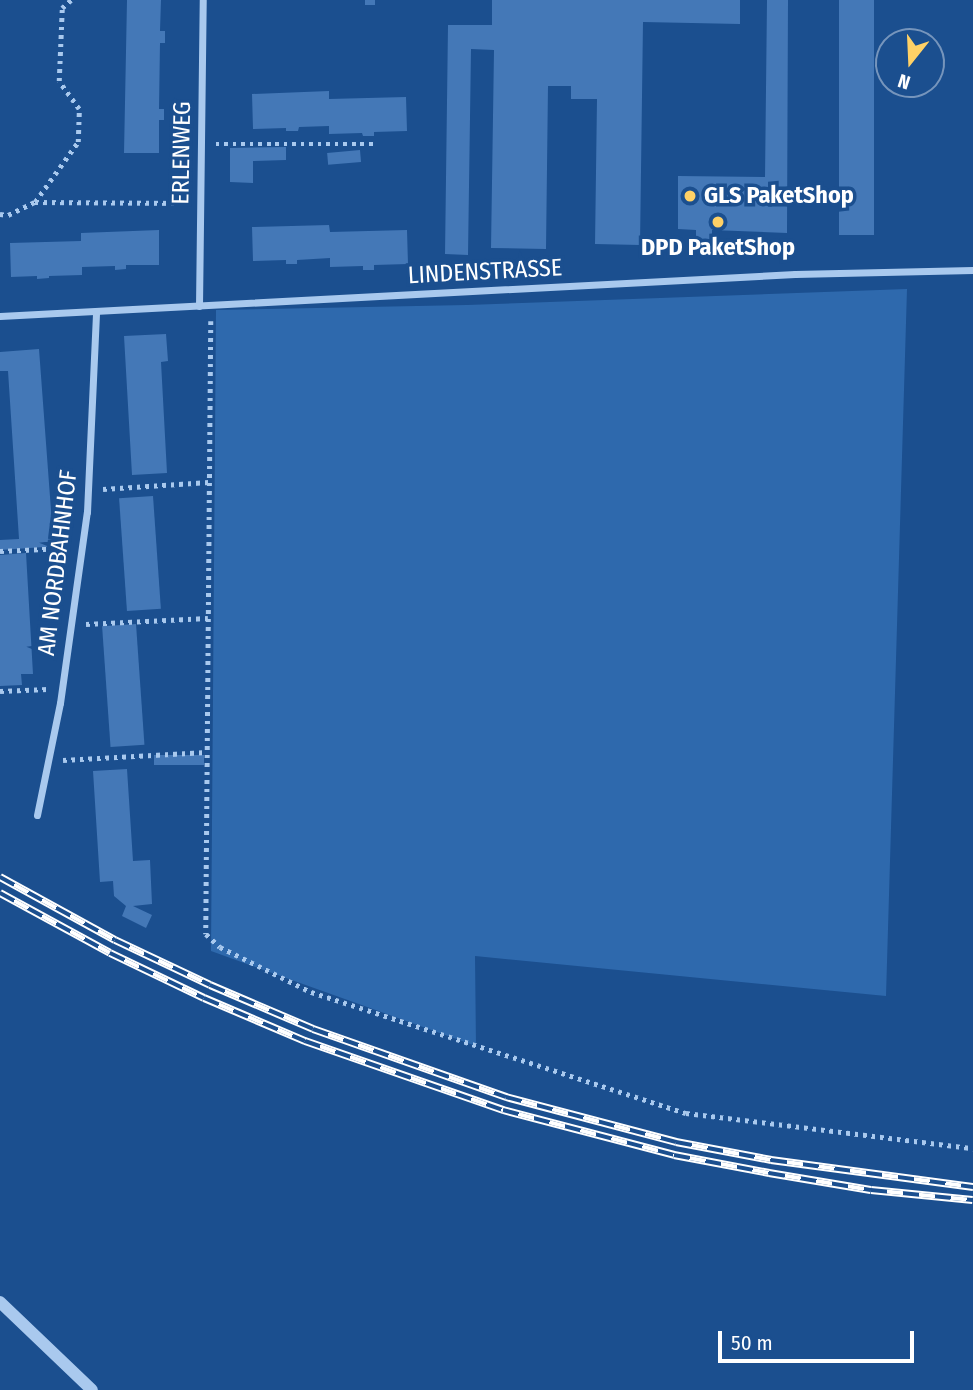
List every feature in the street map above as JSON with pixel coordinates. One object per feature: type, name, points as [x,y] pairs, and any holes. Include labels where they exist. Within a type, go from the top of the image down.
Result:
[{"type":"street","name":"ERLENWEG","points":[[199,306],[203,0]]},
{"type":"street","name":"LINDENSTRASSE","points":[[0,316],[795,274],[973,270]]},
{"type":"street","name":"AM NORDBAHNHOF","points":[[37,815],[62,689],[82,548],[88,490],[96,313]]},
{"type":"street","points":[[0,1302],[92,1390]]},
{"type":"path","points":[[35,202],[78,142],[79,109],[59,81],[62,8],[71,0]]},
{"type":"path","points":[[201,144],[375,144]]},
{"type":"path","points":[[0,214],[8,215],[35,202],[200,203]]},
{"type":"path","points":[[212,305],[206,934],[220,947],[311,992],[686,1113],[973,1148]]},
{"type":"path","points":[[88,490],[209,482]]},
{"type":"path","points":[[0,551],[82,548]]},
{"type":"path","points":[[71,624],[208,618]]},
{"type":"path","points":[[0,691],[62,689]]},
{"type":"path","points":[[48,761],[207,752]]},
{"type":"shaded area","points":[[907,289],[886,996],[475,956],[476,1046],[211,951],[216,310],[467,305]]},
{"type":"building","points":[[127,0],[161,0],[160,31],[165,31],[165,43],[160,43],[159,109],[164,109],[164,120],[159,120],[159,153],[124,153]]},
{"type":"building","points":[[365,0],[375,0],[375,5],[365,5]]},
{"type":"building","points":[[492,0],[740,0],[740,24],[643,22],[640,245],[595,244],[597,99],[571,99],[571,86],[548,86],[546,249],[491,248],[494,50],[471,49],[468,255],[445,254],[448,25],[492,25]]},
{"type":"building","points":[[767,0],[788,0],[787,233],[712,230],[712,239],[696,239],[696,230],[678,229],[678,176],[765,177]]},
{"type":"building","points":[[839,0],[874,0],[874,235],[839,235]]},
{"type":"building","points":[[329,91],[329,99],[406,97],[407,131],[374,132],[374,136],[363,136],[362,133],[329,134],[329,126],[299,127],[298,131],[286,131],[286,128],[253,129],[252,94]]},
{"type":"building","points":[[286,147],[286,160],[253,161],[253,183],[230,182],[230,148]]},
{"type":"building","points":[[360,150],[361,162],[328,165],[327,153]]},
{"type":"building","points":[[329,225],[330,232],[407,230],[408,264],[374,265],[374,270],[363,270],[363,266],[330,267],[330,258],[297,260],[297,264],[286,264],[286,260],[253,261],[252,227]]},
{"type":"building","points":[[159,230],[159,265],[126,265],[126,269],[115,270],[115,266],[82,267],[82,275],[37,279],[37,276],[11,277],[10,243],[81,241],[81,233]]},
{"type":"building","points":[[166,334],[168,361],[161,362],[167,473],[132,475],[124,336]]},
{"type":"building","points":[[39,349],[53,537],[59,536],[59,546],[0,550],[0,540],[19,539],[8,371],[0,371],[0,352]]},
{"type":"building","points":[[153,496],[161,609],[127,611],[119,498]]},
{"type":"building","points":[[26,553],[33,674],[21,674],[22,685],[0,686],[0,555]]},
{"type":"building","points":[[136,624],[144,745],[111,747],[102,626]]},
{"type":"building","points":[[154,755],[204,755],[204,765],[154,765]]},
{"type":"building","points":[[127,769],[133,861],[150,860],[152,904],[133,906],[152,915],[146,928],[122,916],[126,906],[114,896],[113,881],[100,882],[93,771]]},
{"type":"railway","points":[[0,877],[115,940],[210,985],[313,1029],[506,1097],[676,1142],[771,1160],[973,1187]]},
{"type":"railway","points":[[0,893],[110,953],[204,998],[305,1041],[503,1110],[674,1155],[871,1190],[973,1200]]},
{"type":"place","name":"GLS PaketShop","points":[[690,196]]},
{"type":"place","name":"DPD PaketShop","points":[[718,222]]}]
